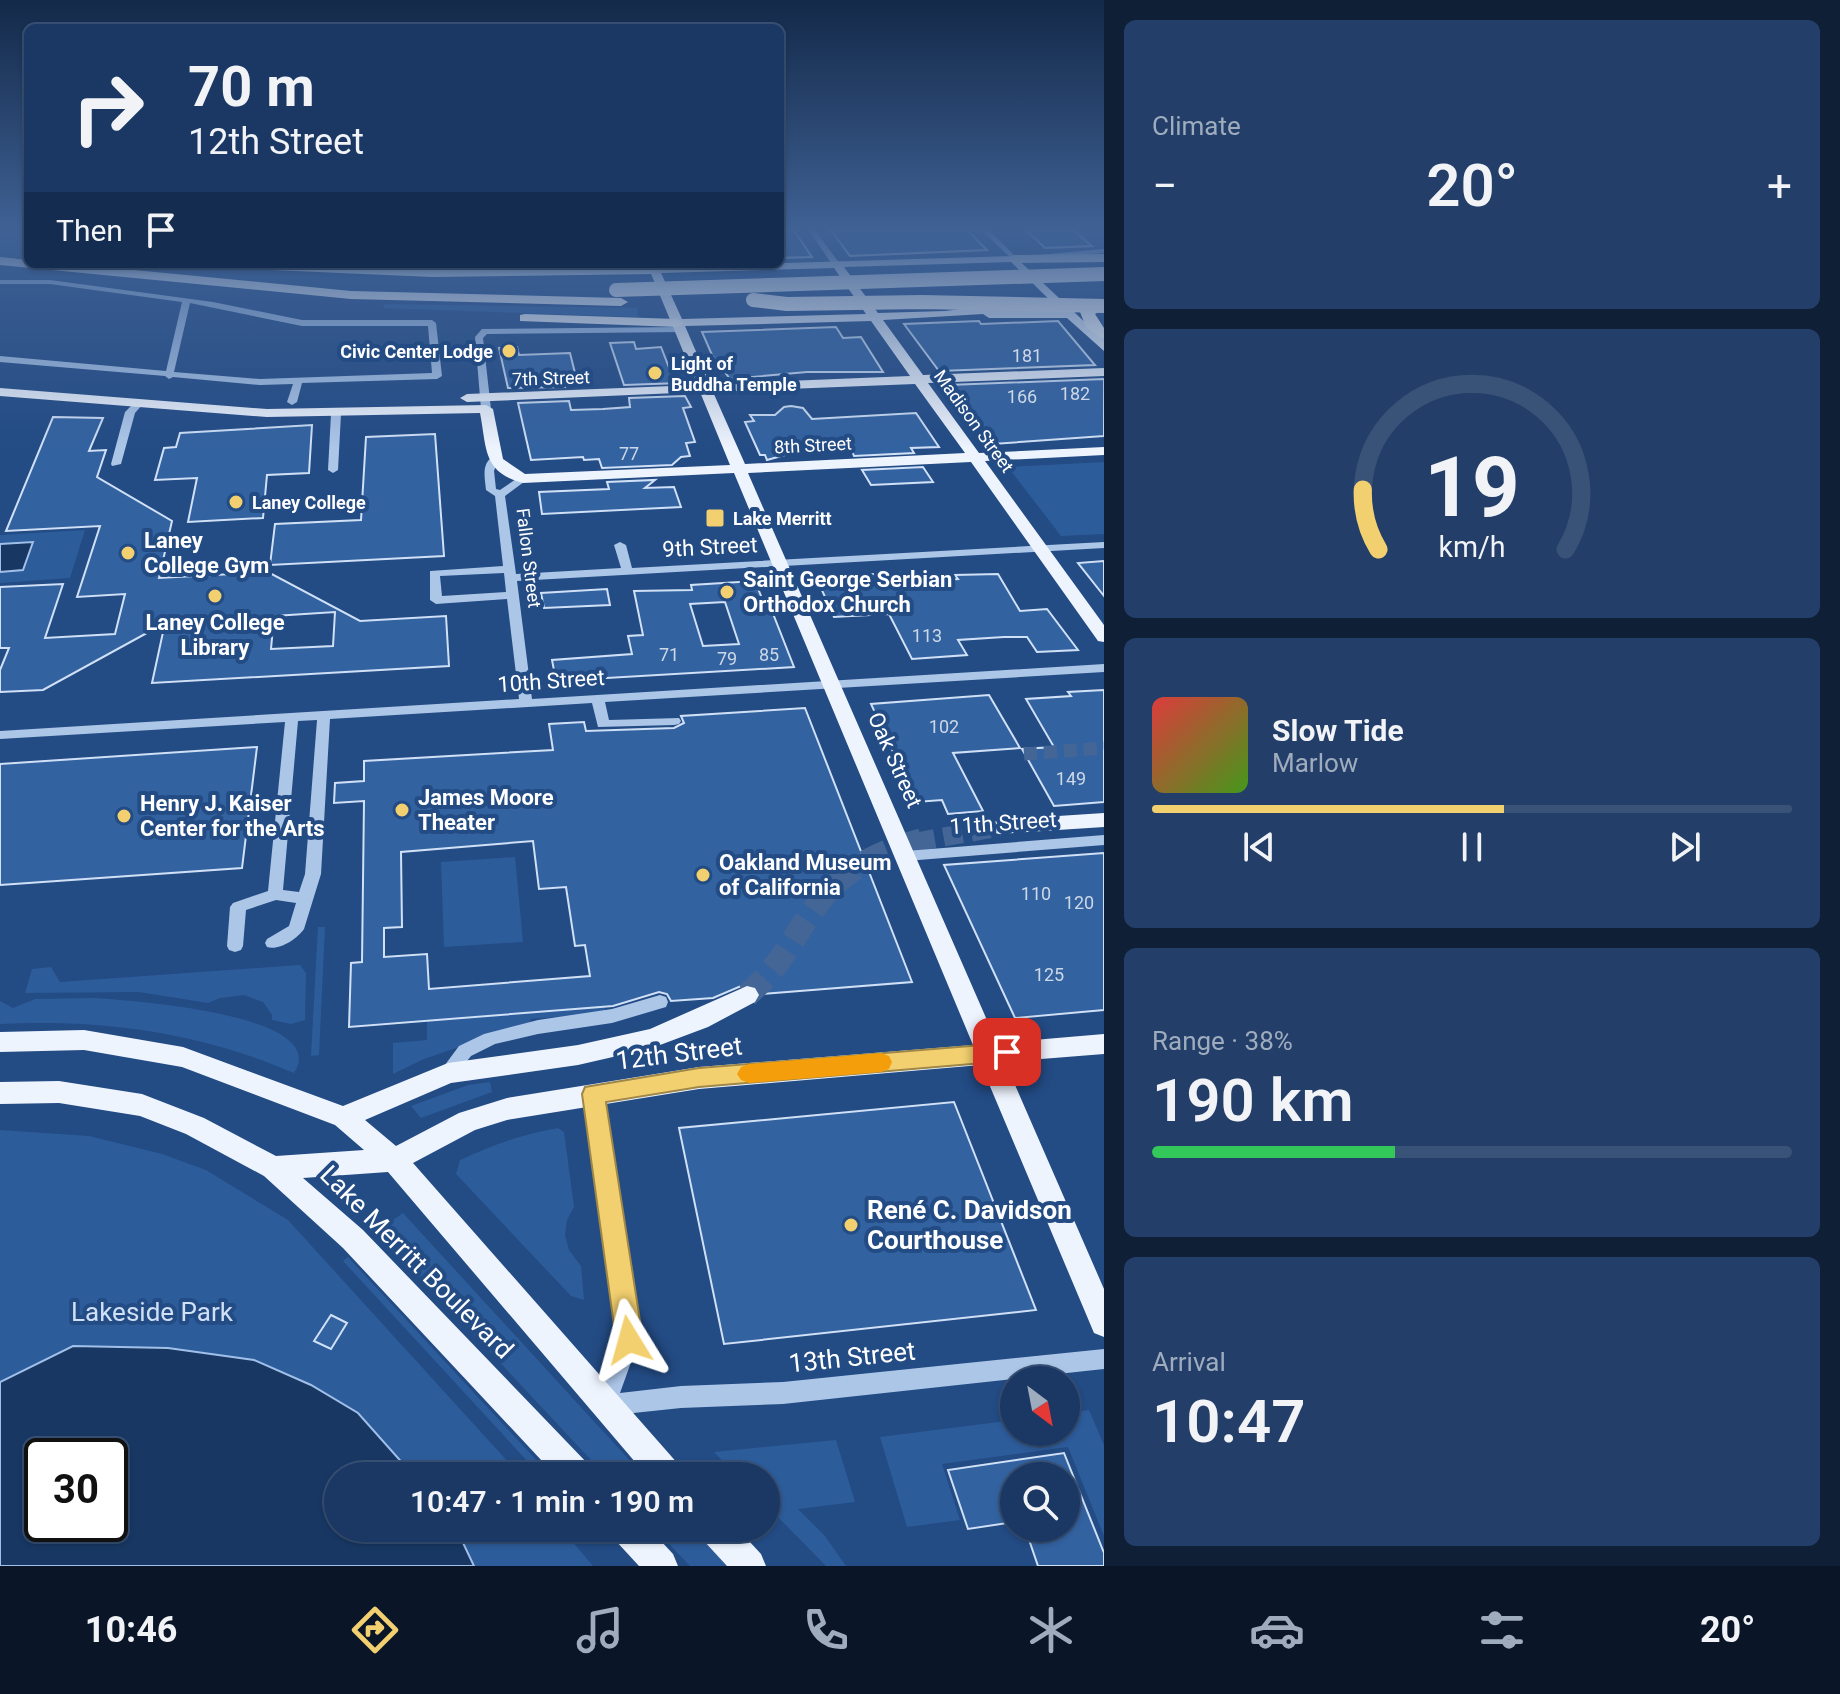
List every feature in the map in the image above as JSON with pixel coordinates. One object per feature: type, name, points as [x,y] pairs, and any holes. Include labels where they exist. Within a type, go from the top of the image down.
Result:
[{"type":"highway","points":[[293,302],[441,313]]},
{"type":"highway","points":[[770,302],[917,302]]},
{"type":"highway","points":[[937,302],[1104,303]]},
{"type":"highway","points":[[1063,302],[1104,303]]},
{"type":"highway","points":[[1104,303],[1087,312],[1091,324],[1104,336]]},
{"type":"highway","points":[[498,316],[678,326]]},
{"type":"main road","name":"Oak Street","points":[[668,302],[1104,1323]]},
{"type":"main road","name":"Madison Street","points":[[863,302],[1104,637]]},
{"type":"main road","points":[[945,315],[1058,302]]},
{"type":"main road","points":[[1059,302],[1104,347]]},
{"type":"main road","points":[[678,326],[874,317],[1071,314]]},
{"type":"main road","name":"7th Street","points":[[0,379],[150,394],[495,408],[514,402],[599,395],[1104,372]]},
{"type":"main road","name":"7th Street","points":[[0,392],[137,405],[336,414],[486,408]]},
{"type":"main road","name":"Fallon Street","points":[[486,408],[493,460]]},
{"type":"main road","name":"8th Street","points":[[523,479],[1104,451]]},
{"type":"main road","points":[[493,460],[503,470],[523,479]]},
{"type":"main road","name":"11th Street","points":[[999,827],[1104,820]]},
{"type":"main road","name":"12th Street","points":[[344,1117],[448,1073],[578,1055],[652,1038],[699,1020],[747,995]]},
{"type":"main road","name":"Lake Merritt Boulevard","points":[[0,1042],[84,1040],[183,1057],[344,1117],[394,1160],[656,1462]]},
{"type":"main road","name":"12th Street","points":[[273,1168],[394,1160],[468,1121],[507,1109],[699,1078],[1104,1044]]},
{"type":"main road","name":"Lake Merritt Boulevard","points":[[0,1093],[59,1092],[142,1105],[195,1126],[273,1168],[353,1239],[565,1462]]},
{"type":"main road","points":[[640,1542],[661,1566]]},
{"type":"main road","points":[[728,1542],[749,1566]]},
{"type":"street","points":[[169,376],[186,302]]},
{"type":"street","points":[[0,359],[169,376],[298,382],[437,376],[432,323],[302,323],[192,302]]},
{"type":"street","name":"Fallon Street","points":[[486,408],[479,337],[485,331],[678,326]]},
{"type":"street","points":[[292,402],[298,382]]},
{"type":"street","points":[[116,464],[130,412],[137,405]]},
{"type":"street","points":[[333,470],[336,414]]},
{"type":"street","name":"Fallon Street","points":[[493,460],[489,471],[491,490],[500,495],[526,702]]},
{"type":"street","points":[[500,495],[523,479]]},
{"type":"street","points":[[620,545],[627,571]]},
{"type":"street","name":"9th Street","points":[[512,595],[436,600],[434,573],[627,571],[1104,545]]},
{"type":"street","name":"10th Street","points":[[0,735],[1104,668]]},
{"type":"street","points":[[598,698],[603,724],[674,721]]},
{"type":"street","points":[[273,943],[296,929],[313,874],[324,715]]},
{"type":"street","points":[[275,894],[292,717]]},
{"type":"street","name":"11th Street","points":[[906,856],[1104,840]]},
{"type":"street","points":[[235,946],[238,907],[275,894],[305,899]]},
{"type":"street","points":[[448,1073],[466,1050],[519,1031],[632,1014],[660,1002]]},
{"type":"street","points":[[593,1094],[629,1340],[605,1405]]},
{"type":"street","name":"13th Street","points":[[605,1405],[681,1397],[783,1393],[1104,1359]]},
{"type":"green space","points":[[385,304],[637,308],[638,317],[383,308]]},
{"type":"green space","points":[[1104,462],[1104,534],[1061,536],[1008,467]]},
{"type":"green space","points":[[85,530],[70,578],[0,583],[0,535]]},
{"type":"green space","points":[[515,857],[523,942],[444,947],[441,862]]},
{"type":"green space","points":[[318,927],[325,927],[319,1055],[311,1056]]},
{"type":"green space","points":[[300,965],[306,973],[305,1020],[291,1024],[272,1020],[263,1002],[244,995],[208,1003],[139,992],[25,993],[32,969],[51,967],[60,982]]},
{"type":"green space","points":[[94,998],[181,1007],[256,1023],[283,1036],[298,1053],[294,1073],[222,1047],[150,1031],[76,1024],[0,1024],[0,1001],[13,1008],[35,999]]},
{"type":"green space","points":[[605,1006],[605,1013],[531,1019],[530,1023],[424,1059],[393,1074],[393,1043],[427,1040],[427,1021]]},
{"type":"green space","points":[[490,1082],[492,1092],[421,1118],[411,1106],[468,1085]]},
{"type":"green space","points":[[558,1128],[564,1132],[574,1207],[567,1220],[565,1235],[569,1250],[581,1266],[584,1300],[571,1296],[456,1174],[460,1160],[520,1137]]},
{"type":"green space","name":"Lakeside Park","points":[[0,1130],[89,1136],[162,1154],[206,1170],[288,1220],[508,1462],[324,1462],[324,1542],[573,1542],[593,1566],[0,1566]]},
{"type":"green space","points":[[403,1213],[631,1462],[593,1462],[377,1231]]},
{"type":"green space","points":[[348,1257],[538,1462],[528,1462],[343,1261]]},
{"type":"green space","points":[[1089,1410],[1104,1445],[1104,1536],[1080,1477],[1080,1462],[1074,1462],[1068,1447],[942,1464],[960,1520],[907,1527],[880,1437],[1000,1422],[1000,1446],[1080,1446],[1080,1411]]},
{"type":"green space","points":[[836,1440],[855,1502],[798,1509],[825,1536],[846,1566],[826,1566],[780,1519],[780,1462],[724,1462],[714,1452]]},
{"type":"green space","points":[[667,1542],[705,1542],[727,1566],[690,1566]]},
{"type":"shaded area","points":[[33,542],[23,570],[0,572],[0,544]]},
{"type":"shaded area","points":[[73,1346],[168,1348],[254,1360],[311,1385],[358,1413],[402,1462],[324,1462],[324,1542],[463,1542],[474,1566],[0,1566],[0,1382]]},
{"type":"building","points":[[979,321],[981,324],[1058,321],[1095,365],[939,371],[904,324]]},
{"type":"building","points":[[836,327],[843,338],[861,337],[883,372],[807,372],[730,379],[712,355],[702,332]]},
{"type":"building","points":[[634,342],[636,349],[661,347],[670,370],[680,383],[624,385],[610,343]]},
{"type":"building","points":[[517,347],[519,355],[570,353],[577,381],[564,381],[565,387],[508,388],[499,348]]},
{"type":"building","points":[[1104,379],[1104,436],[993,444],[949,385]]},
{"type":"building","points":[[685,396],[691,407],[683,408],[695,442],[686,443],[690,456],[681,457],[672,465],[602,468],[599,459],[584,460],[583,457],[531,460],[518,403],[569,401],[571,410],[603,409],[630,407],[629,398]]},
{"type":"building","points":[[784,407],[803,408],[812,419],[916,413],[939,447],[911,448],[914,453],[854,456],[852,451],[821,448],[809,439],[799,451],[767,460],[765,455],[760,455],[745,422],[754,421],[750,415],[775,415]]},
{"type":"building","points":[[53,417],[103,418],[89,451],[106,450],[97,477],[172,521],[159,578],[268,572],[360,621],[446,616],[449,666],[152,683],[165,623],[43,690],[0,692],[0,670],[9,648],[0,648],[0,587],[63,584],[45,638],[115,634],[125,594],[77,597],[100,526],[6,531]],"holes":[[[335,612],[333,646],[271,649],[274,616]]]},
{"type":"building","points":[[312,425],[309,473],[267,475],[263,518],[188,522],[197,478],[155,480],[164,448],[176,447],[180,433]]},
{"type":"building","points":[[435,434],[444,556],[270,565],[275,524],[361,520],[366,437]]},
{"type":"building","points":[[923,467],[933,482],[871,485],[862,470]]},
{"type":"building","points":[[655,480],[645,488],[674,487],[681,507],[542,514],[539,492],[609,489],[607,482]]},
{"type":"building","points":[[1104,561],[1104,596],[1078,563]]},
{"type":"building","points":[[917,572],[922,581],[958,579],[955,575],[998,574],[1020,611],[1047,609],[1078,650],[1037,652],[1027,637],[1004,637],[958,640],[967,655],[912,659],[889,614],[834,617],[816,577]]},
{"type":"building","points":[[755,581],[763,601],[768,601],[794,667],[556,681],[552,660],[632,654],[628,636],[643,635],[634,591],[692,590],[691,585]],"holes":[[[725,602],[739,644],[703,646],[690,604]]]},
{"type":"building","points":[[607,589],[610,605],[544,608],[541,593]]},
{"type":"building","points":[[1104,690],[1104,802],[1054,806],[1022,749],[1054,747],[1026,699]]},
{"type":"building","points":[[989,695],[1020,748],[953,753],[983,811],[948,814],[942,800],[916,802],[871,704]]},
{"type":"building","name":"Oakland Museum of California","points":[[805,708],[912,982],[762,994],[758,987],[748,983],[713,998],[671,1001],[667,994],[659,992],[613,1006],[349,1027],[351,963],[362,962],[364,801],[334,803],[335,783],[364,781],[364,761],[553,750],[549,724],[584,722],[586,731],[674,728],[684,723],[681,716]],"holes":[[[533,841],[539,889],[566,887],[575,946],[585,945],[590,976],[429,989],[427,954],[384,957],[384,928],[402,927],[401,852]]]},
{"type":"building","name":"Henry J. Kaiser Center for the Arts","points":[[257,747],[242,868],[0,885],[0,764]]},
{"type":"building","points":[[1104,853],[1104,1010],[1015,1018],[944,865]]},
{"type":"building","name":"René C. Davidson Courthouse","points":[[954,1102],[1036,1310],[724,1344],[679,1128]]},
{"type":"building","points":[[331,1315],[347,1323],[331,1349],[314,1341]]},
{"type":"building","points":[[1064,1453],[1068,1462],[1003,1462]]},
{"type":"building","points":[[1000,1462],[1000,1524],[968,1529],[948,1470]]},
{"type":"building","points":[[1080,1493],[1104,1553],[1104,1566],[1038,1566],[1030,1542],[1080,1542]]},
{"type":"tunnel","points":[[1024,754],[1104,748]]},
{"type":"tunnel","points":[[917,842],[999,827]]},
{"type":"tunnel","points":[[917,842],[923,840]]},
{"type":"tunnel","points":[[747,995],[770,973],[819,902],[840,879],[879,855],[917,842]]},
{"type":"slow traffic","points":[[749,1074],[881,1062]]},
{"type":"place","name":"Civic Center Lodge","points":[[509,351]]},
{"type":"place","name":"Light of Buddha Temple","points":[[655,373]]},
{"type":"place","name":"Laney College","points":[[236,502]]},
{"type":"place","name":"Lake Merritt","points":[[715,518]]},
{"type":"place","name":"Laney College Gym","points":[[128,553]]},
{"type":"place","name":"Saint George Serbian Orthodox Church","points":[[727,592]]},
{"type":"place","name":"Laney College Library","points":[[215,596]]},
{"type":"place","name":"James Moore Theater","points":[[402,810]]},
{"type":"place","name":"Henry J. Kaiser Center for the Arts","points":[[124,816]]},
{"type":"place","name":"Oakland Museum of California","points":[[703,875]]},
{"type":"place","name":"René C. Davidson Courthouse","points":[[851,1225]]},
{"type":"route","points":[[629,1340],[593,1094],[699,1078],[1007,1052]]}]
